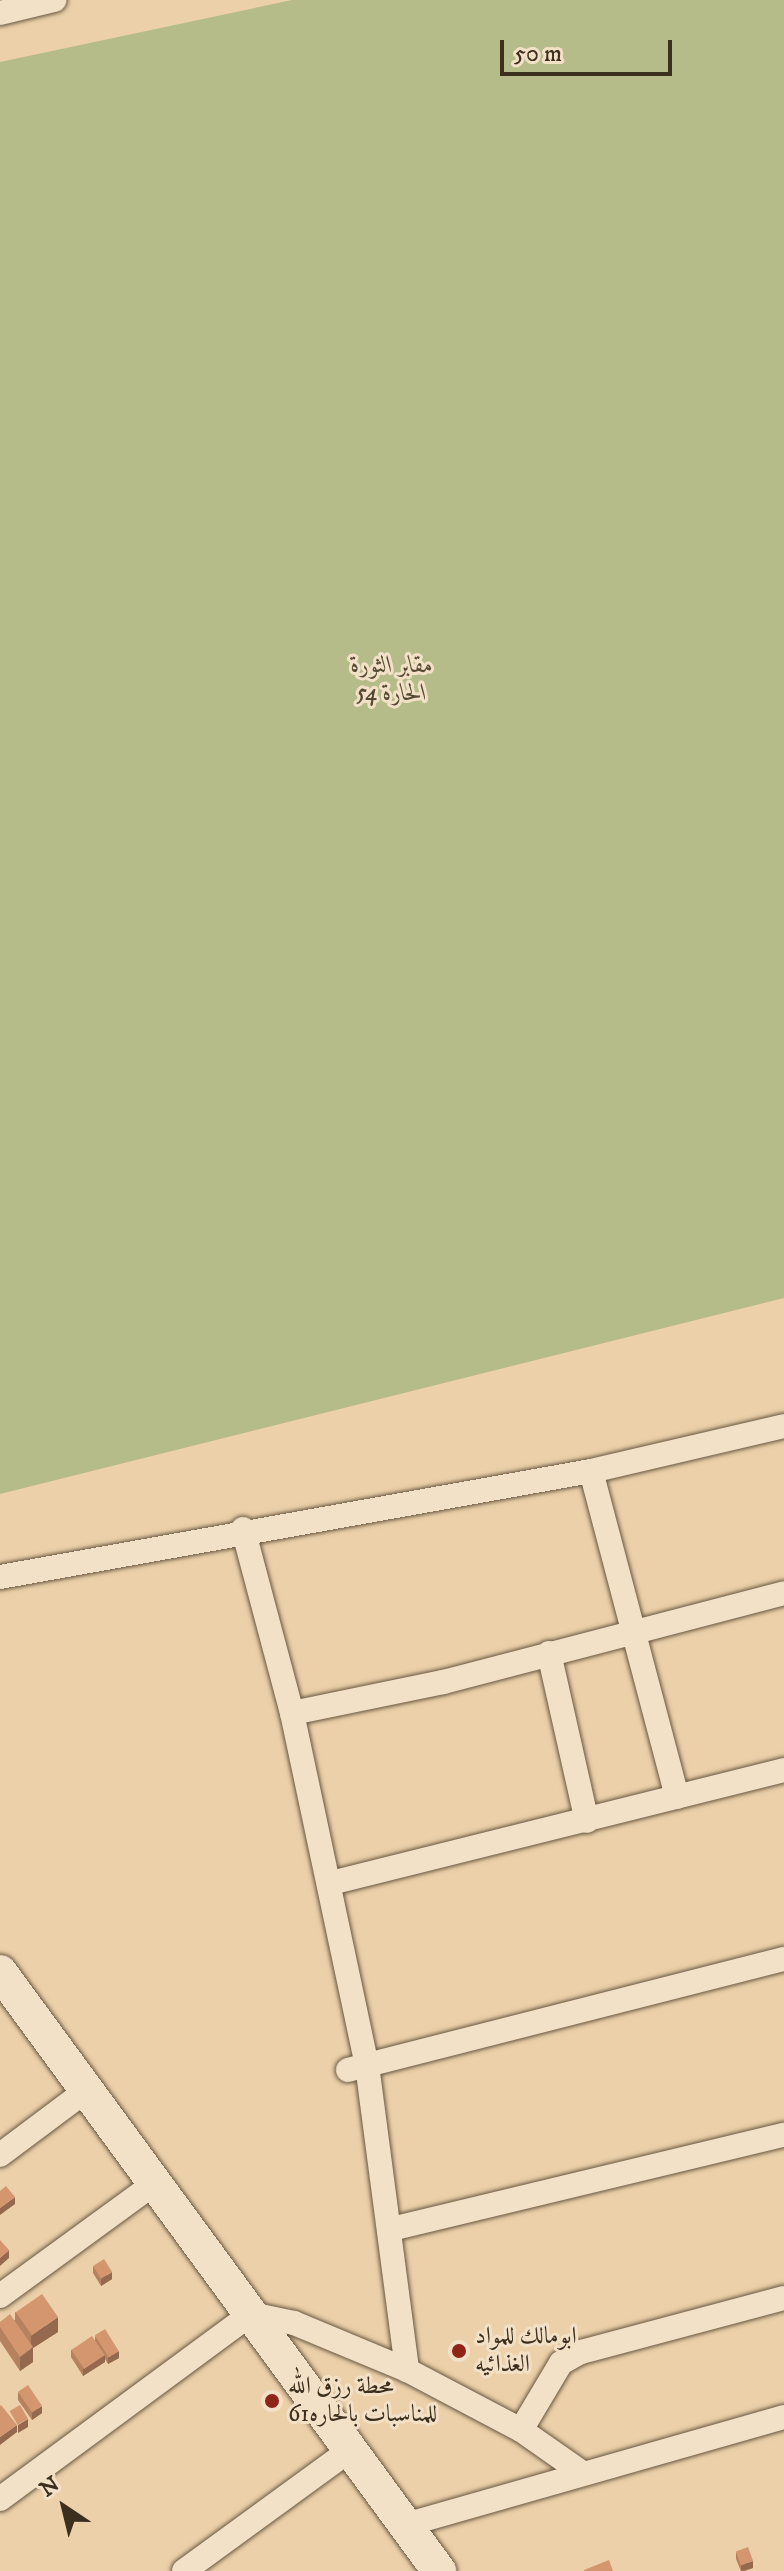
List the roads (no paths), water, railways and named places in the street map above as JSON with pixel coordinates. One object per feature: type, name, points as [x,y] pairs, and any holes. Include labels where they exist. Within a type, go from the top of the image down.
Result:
[{"type":"main road","points":[[0,1972],[439,2571]]},
{"type":"street","points":[[0,13],[54,0]]},
{"type":"street","points":[[0,1577],[243,1529],[591,1471],[784,1426]]},
{"type":"street","points":[[591,1471],[677,1797]]},
{"type":"street","points":[[243,1529],[292,1713],[331,1883],[358,2067],[391,2229],[407,2370]]},
{"type":"street","points":[[292,1713],[443,1682],[784,1593]]},
{"type":"street","points":[[549,1653],[587,1821]]},
{"type":"street","points":[[331,1883],[677,1797],[783,1775]]},
{"type":"street","points":[[358,2067],[784,1959]]},
{"type":"street","points":[[0,2155],[87,2090]]},
{"type":"street","points":[[391,2229],[784,2135]]},
{"type":"street","points":[[0,2296],[155,2183]]},
{"type":"street","points":[[521,2430],[561,2363],[581,2352],[784,2298]]},
{"type":"street","points":[[0,2499],[251,2314],[294,2323],[407,2370],[521,2430],[581,2472]]},
{"type":"street","points":[[405,2525],[581,2472],[784,2417]]},
{"type":"street","points":[[184,2571],[350,2450]]},
{"type":"place","name":"ابومالك للمواد الغذائيه","points":[[459,2351]]},
{"type":"place","name":"محطة رزق الله للمناسبات بالحاره61","points":[[272,2401]]},
{"type":"park label","name":"مقابر الثورة الحارة 54","points":[[392,680]]}]
